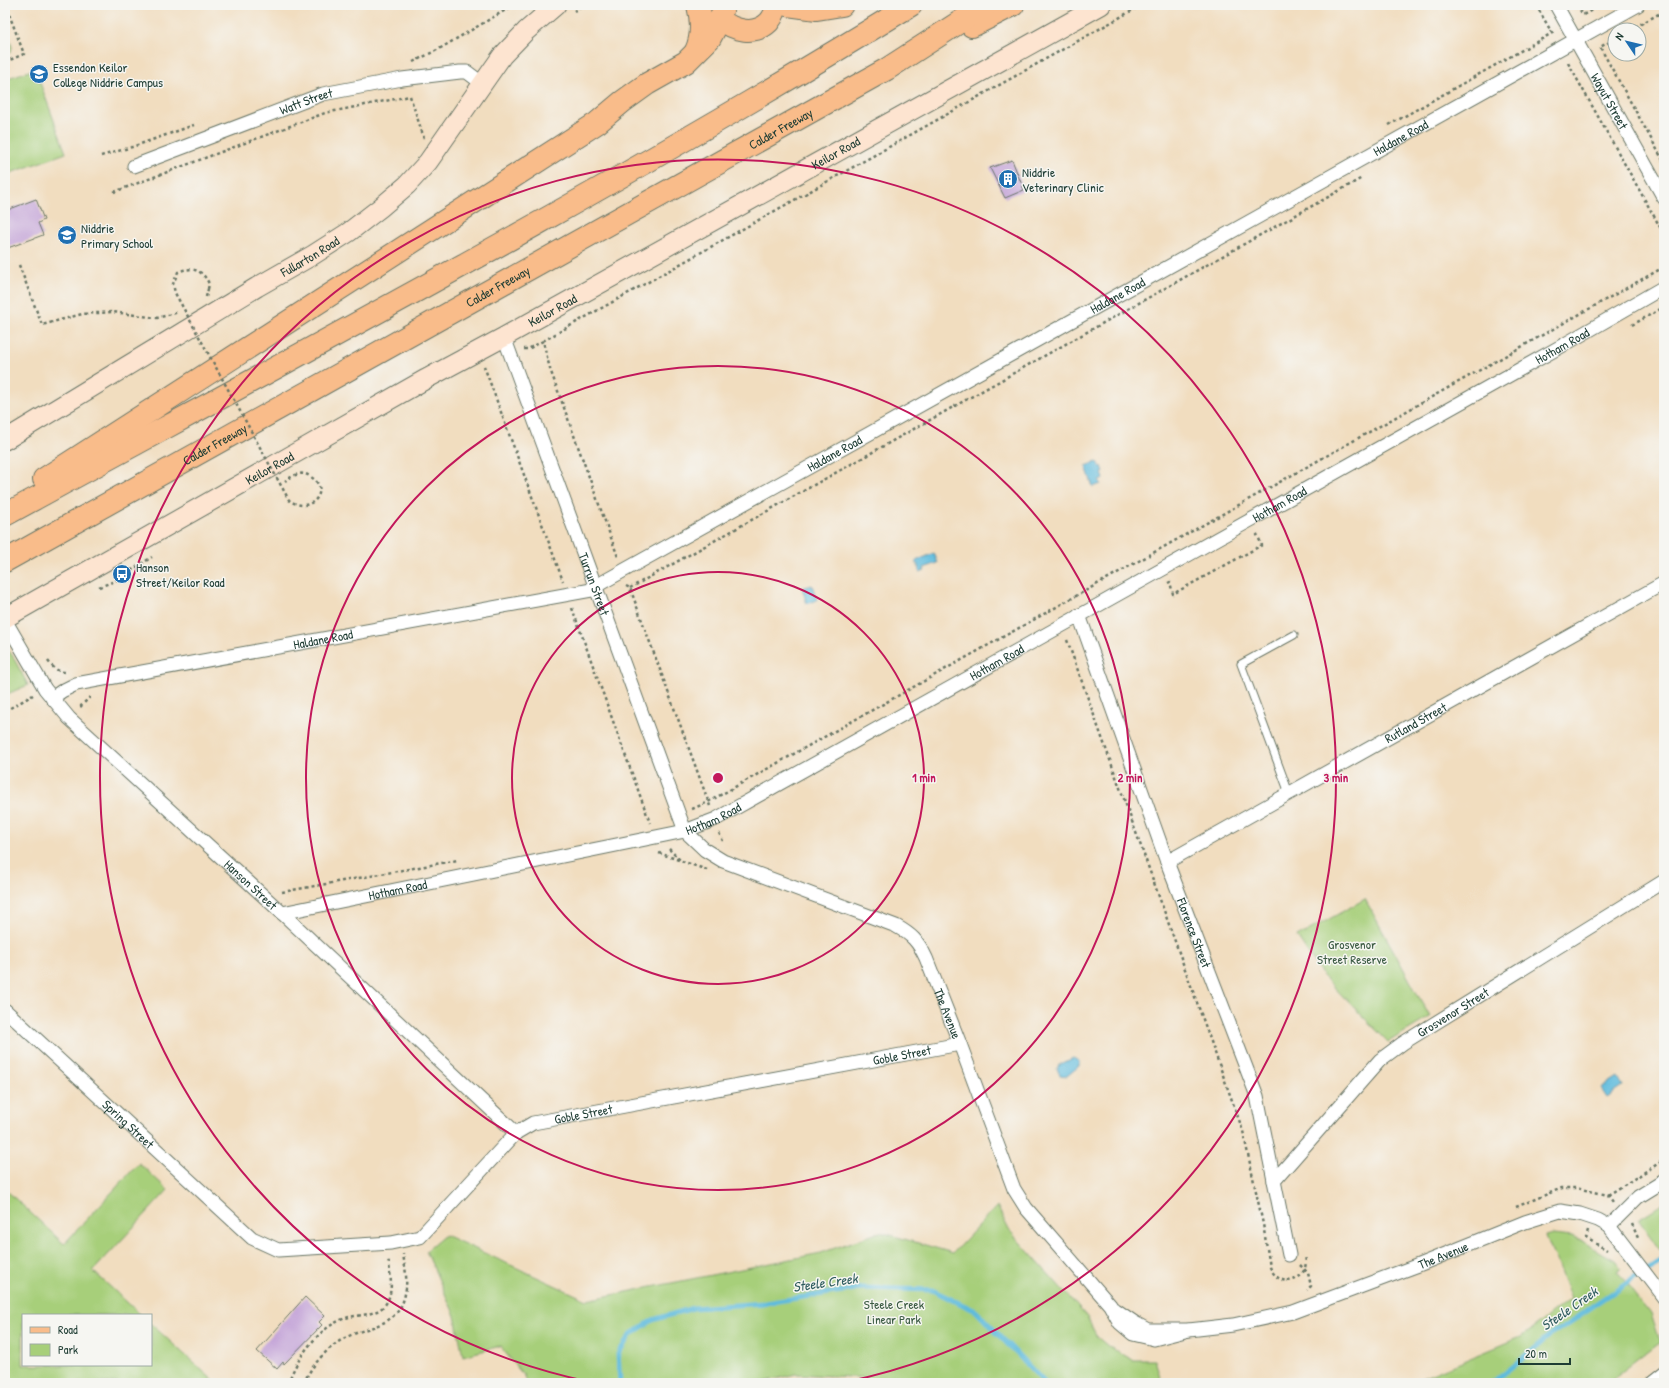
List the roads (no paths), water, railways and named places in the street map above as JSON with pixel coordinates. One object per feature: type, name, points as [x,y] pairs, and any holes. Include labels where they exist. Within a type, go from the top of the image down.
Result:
[{"type":"highway","points":[[693,56],[698,47],[701,36],[701,21],[698,5]]},
{"type":"highway","points":[[788,5],[811,8],[829,6]]},
{"type":"highway","points":[[5,515],[610,184],[766,94],[911,5]]},
{"type":"highway","name":"Calder Freeway","points":[[5,561],[888,69],[986,5]]},
{"type":"highway","points":[[888,69],[1013,5]]},
{"type":"highway","points":[[5,504],[597,123],[647,84],[678,67],[693,56],[710,38],[722,14]]},
{"type":"main road","name":"Fullarton Road","points":[[5,440],[312,255],[361,222],[394,197],[428,162],[502,56],[526,31],[556,5]]},
{"type":"main road","points":[[703,5],[722,14],[736,29],[744,31],[754,30],[769,21],[776,11],[776,5]]},
{"type":"main road","name":"Keilor Road","points":[[5,619],[419,383],[506,342],[1101,5]]},
{"type":"street","name":"Wayut Street","points":[[1556,5],[1664,198]]},
{"type":"street","name":"Haldane Road","points":[[49,693],[62,691],[76,684],[597,588],[619,574],[1638,5]]},
{"type":"street","name":"Watt Street","points":[[134,166],[324,94],[402,79],[460,72],[467,72],[483,84]]},
{"type":"street","name":"Hotham Road","points":[[282,913],[685,831],[714,819],[1560,347],[1664,287]]},
{"type":"street","name":"Turrun Street","points":[[506,342],[685,831]]},
{"type":"street","name":"Rutland Street","points":[[1167,862],[1664,583]]},
{"type":"street","name":"Florence Street","points":[[1079,615],[1167,862],[1257,1096],[1290,1255]]},
{"type":"street","name":"Hanson Street","points":[[5,619],[49,693],[69,718],[282,913],[516,1133]]},
{"type":"street","name":"The Avenue","points":[[685,831],[705,850],[723,861],[896,926],[911,935],[920,945],[960,1044],[1014,1189],[1026,1208],[1110,1305],[1120,1323],[1132,1334],[1154,1339],[1188,1330],[1233,1325],[1293,1312],[1416,1266],[1525,1222],[1560,1211],[1580,1214],[1593,1218],[1609,1226],[1664,1298]]},
{"type":"street","name":"Grosvenor Street","points":[[1274,1181],[1380,1060],[1403,1044],[1664,881]]},
{"type":"street","name":"Spring Street","points":[[5,1010],[252,1238]]},
{"type":"street","name":"Goble Street","points":[[252,1238],[278,1250],[391,1243],[420,1237],[516,1133],[533,1123],[960,1044]]},
{"type":"street","points":[[1609,1226],[1638,1197],[1664,1181]]},
{"type":"street","points":[[1650,1383],[1664,1372]]},
{"type":"lane","points":[[1290,793],[1241,664],[1294,635]]},
{"type":"water","points":[[1097,462],[1100,467],[1102,466],[1104,479],[1099,481],[1101,484],[1093,487],[1086,466]]},
{"type":"water","points":[[934,553],[938,563],[924,568],[925,570],[920,572],[916,561]]},
{"type":"water","points":[[812,585],[817,600],[807,604],[802,588]]},
{"type":"water","points":[[1073,1058],[1079,1061],[1079,1066],[1067,1076],[1060,1075],[1057,1069],[1059,1065]]},
{"type":"water","points":[[1618,1077],[1623,1086],[1607,1097],[1601,1088]]},
{"type":"waterway","name":"Steele Creek","points":[[1492,1383],[1549,1336],[1664,1258]]},
{"type":"waterway","name":"Steele Creek","points":[[620,1383],[618,1354],[631,1334],[653,1320],[693,1308],[765,1303],[862,1288],[932,1290],[976,1311],[1045,1383]]},
{"type":"place","name":"Essendon Keilor College Niddrie Campus","points":[[39,74]]},
{"type":"place","name":"Niddrie Veterinary Clinic","points":[[1008,179]]},
{"type":"place","name":"Niddrie Primary School","points":[[67,235]]},
{"type":"place","name":"Hanson Street/Keilor Road","points":[[122,574]]},
{"type":"park label","name":"Grosvenor Street Reserve","points":[[1352,952]]},
{"type":"park label","name":"Steele Creek Linear Park","points":[[894,1312]]}]
